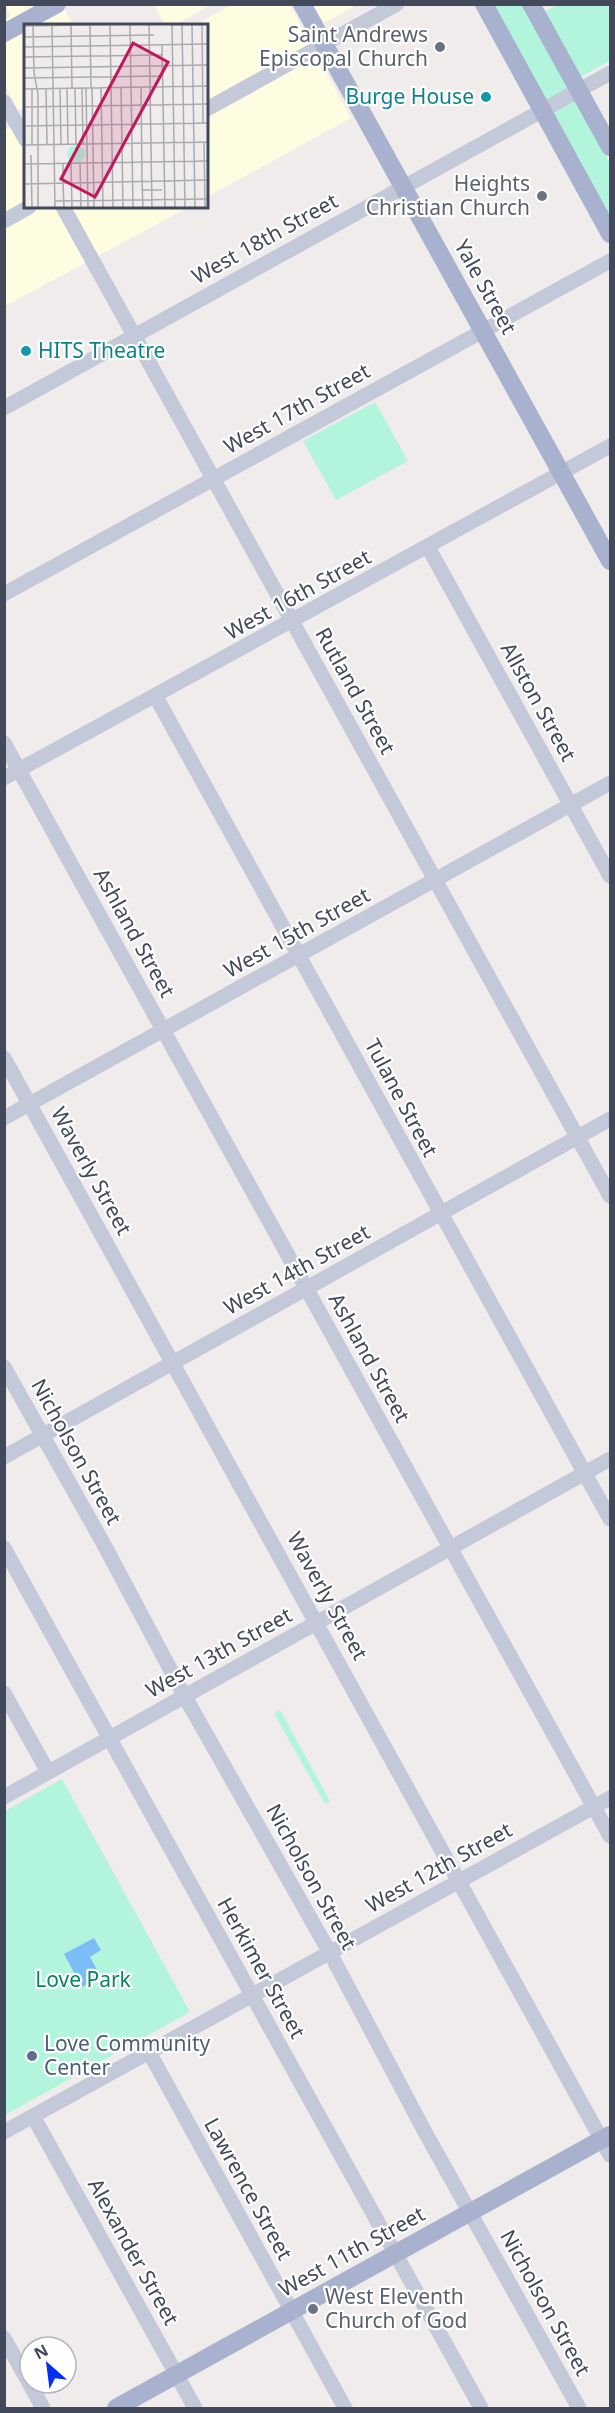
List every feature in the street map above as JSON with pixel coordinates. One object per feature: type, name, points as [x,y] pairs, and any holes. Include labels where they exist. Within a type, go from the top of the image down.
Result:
[{"type":"main road","points":[[4,33],[57,4]]},
{"type":"main road","name":"Yale Street","points":[[302,4],[610,561]]},
{"type":"main road","points":[[484,4],[610,234]]},
{"type":"main road","points":[[531,4],[610,147]]},
{"type":"main road","name":"West 11th Street","points":[[116,2409],[470,2212],[608,2143]]},
{"type":"street","points":[[208,108],[397,4]]},
{"type":"street","name":"West 18th Street","points":[[4,408],[610,73]]},
{"type":"street","points":[[4,102],[24,137]]},
{"type":"street","points":[[4,221],[27,208]]},
{"type":"street","name":"Rutland Street","points":[[64,208],[610,1196]]},
{"type":"street","name":"West 17th Street","points":[[4,594],[610,261]]},
{"type":"street","name":"West 16th Street","points":[[4,778],[156,697],[610,446]]},
{"type":"street","name":"Allston Street","points":[[428,547],[610,876]]},
{"type":"street","name":"Tulane Street","points":[[156,697],[610,1519]]},
{"type":"street","name":"Ashland Street","points":[[4,743],[610,1836]]},
{"type":"street","name":"West 15th Street","points":[[4,1118],[610,783]]},
{"type":"street","name":"Waverly Street","points":[[4,1058],[460,1881],[608,2143]]},
{"type":"street","name":"West 14th Street","points":[[4,1457],[610,1119]]},
{"type":"street","name":"Nicholson Street","points":[[4,1367],[102,1541],[183,1695],[330,1953],[579,2409]]},
{"type":"street","name":"West 13th Street","points":[[4,1797],[183,1695],[318,1623],[610,1459]]},
{"type":"street","name":"Herkimer Street","points":[[4,1548],[481,2409]]},
{"type":"street","points":[[4,1694],[48,1772]]},
{"type":"street","name":"West 12th Street","points":[[4,2132],[610,1798]]},
{"type":"street","name":"Lawrence Street","points":[[149,2052],[345,2409]]},
{"type":"street","name":"Alexander Street","points":[[33,2116],[195,2409]]},
{"type":"street","points":[[4,2338],[43,2409]]},
{"type":"shaded area","points":[[5,5],[62,5],[72,24],[24,24],[24,108],[18,111],[5,84],[5,20],[11,16]]},
{"type":"shaded area","points":[[154,5],[210,5],[177,24],[164,24]]},
{"type":"shaded area","points":[[231,5],[290,5],[351,118],[208,196],[208,24],[197,24]]},
{"type":"shaded area","points":[[314,5],[357,5],[324,23]]},
{"type":"shaded area","points":[[24,119],[24,208],[187,208],[5,306],[5,130]]},
{"type":"green space","points":[[492,5],[523,5],[610,163],[610,215]]},
{"type":"green space","points":[[558,5],[610,5],[610,61],[578,78],[542,13]]},
{"type":"green space","points":[[375,402],[408,461],[336,500],[303,441]]},
{"type":"green space","points":[[280,1710],[330,1801],[325,1804],[274,1713]]},
{"type":"green space","name":"Love Park","points":[[62,1779],[190,2012],[5,2115],[5,1811]]},
{"type":"water","points":[[94,1938],[101,1950],[90,1957],[101,1977],[82,1987],[64,1954]]},
{"type":"place","name":"Saint Andrews Episcopal Church","points":[[440,47]]},
{"type":"place","name":"Burge House","points":[[486,97]]},
{"type":"place","name":"Heights Christian Church","points":[[542,196]]},
{"type":"place","name":"HITS Theatre","points":[[26,351]]},
{"type":"place","name":"Love Community Center","points":[[32,2056]]},
{"type":"place","name":"West Eleventh Church of God","points":[[313,2309]]}]
